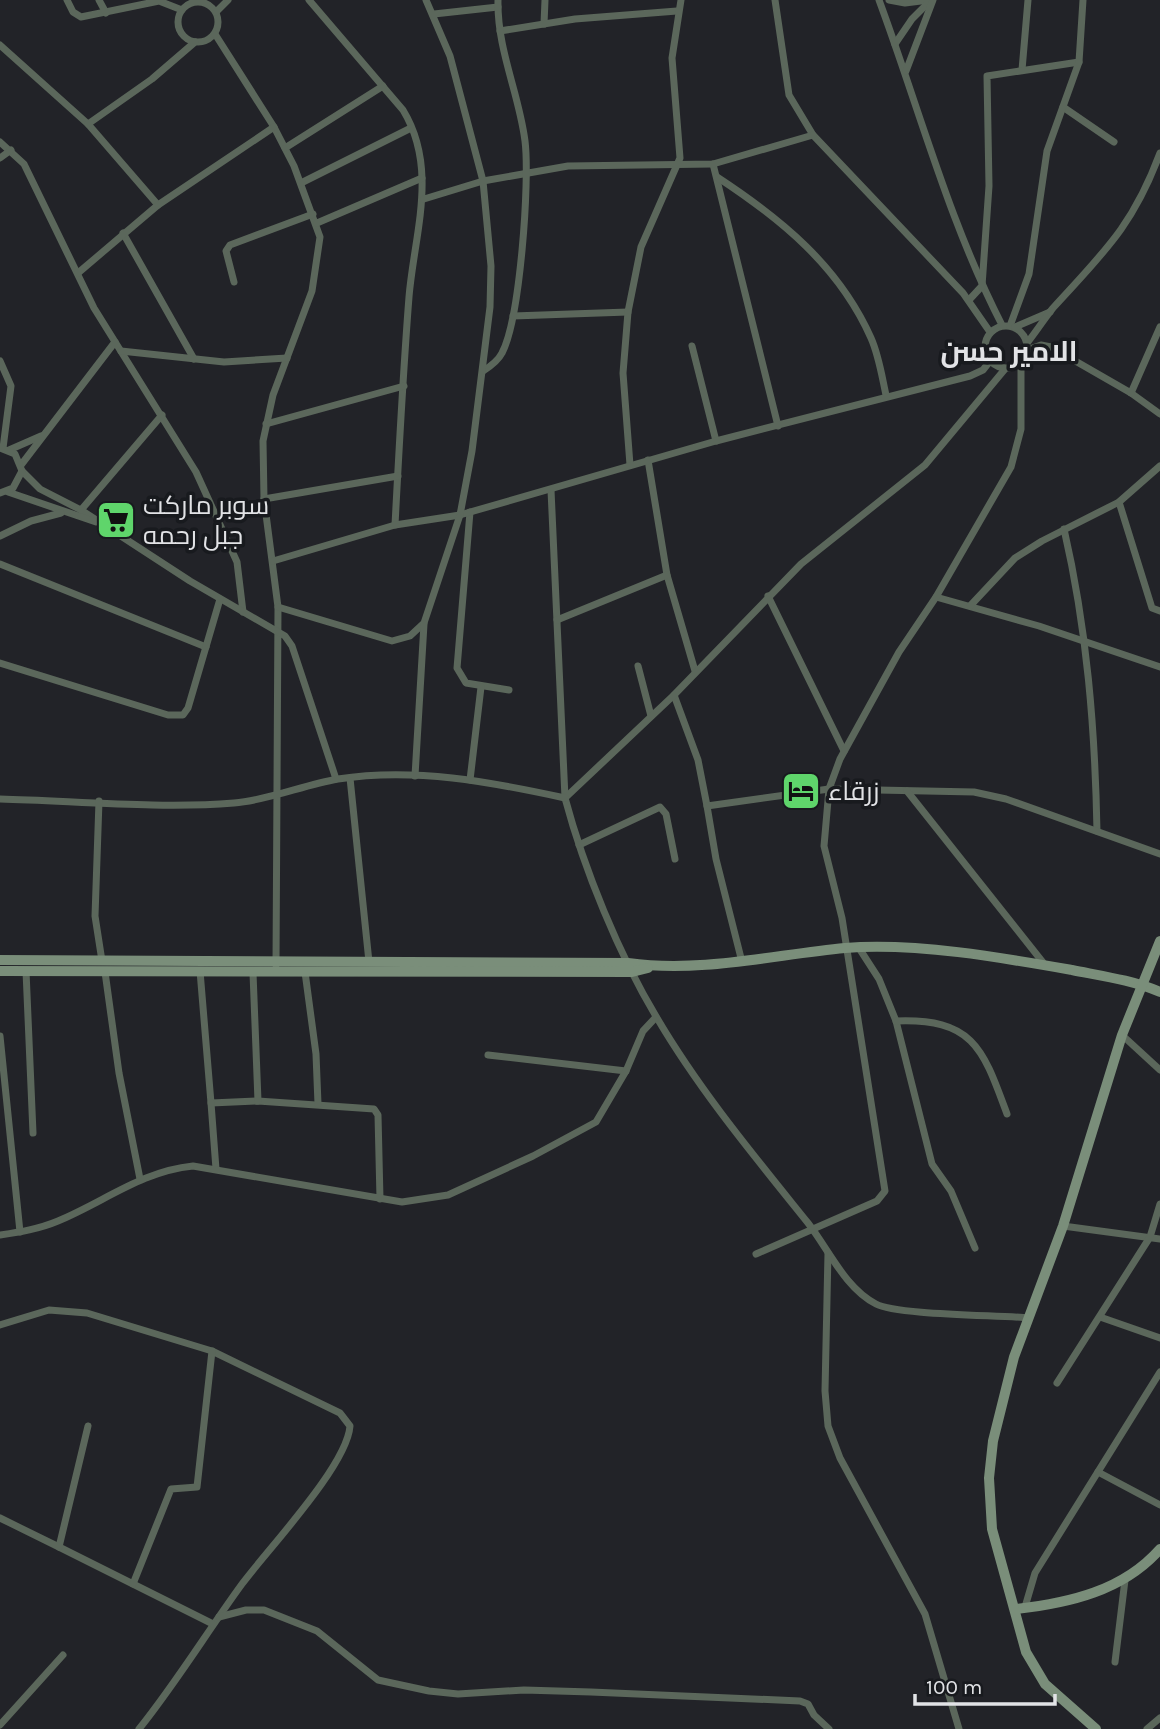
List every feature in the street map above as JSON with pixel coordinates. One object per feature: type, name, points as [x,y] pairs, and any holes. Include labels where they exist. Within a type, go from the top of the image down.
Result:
[{"type":"street","points":[[66,0],[73,12],[81,17],[159,0],[182,10]]},
{"type":"street","points":[[99,0],[106,13]]},
{"type":"street","points":[[216,12],[228,0]]},
{"type":"street","points":[[310,0],[403,110],[411,128],[422,178],[424,199],[410,294],[395,525]]},
{"type":"street","points":[[415,776],[424,624],[460,515],[483,371],[491,267],[483,181],[450,56],[426,0]]},
{"type":"street","points":[[544,24],[545,0]]},
{"type":"street","points":[[630,465],[623,373],[628,312],[641,247],[678,166],[680,149],[672,58],[677,11],[681,0]]},
{"type":"street","points":[[775,0],[789,95],[813,135],[968,300],[990,332]]},
{"type":"street","points":[[879,0],[982,286],[1027,347]]},
{"type":"street","points":[[889,0],[905,3],[931,0]]},
{"type":"street","points":[[895,44],[912,19],[931,0]]},
{"type":"street","points":[[906,72],[931,0]]},
{"type":"street","points":[[1022,70],[1028,0]]},
{"type":"street","points":[[1009,326],[1028,274],[1047,151],[1079,62],[1083,0]]},
{"type":"street","points":[[88,124],[152,79],[195,43],[206,41],[215,34],[219,23],[216,12],[200,2],[190,3],[182,10],[178,19],[179,30],[185,38],[195,43]]},
{"type":"street","points":[[434,14],[498,3],[500,31],[524,133],[527,173],[513,316],[503,352],[483,371]]},
{"type":"street","points":[[500,31],[677,11]]},
{"type":"street","points":[[215,34],[285,148],[317,223],[319,249],[312,290],[287,358],[263,441],[264,499],[278,607],[276,973]]},
{"type":"street","points":[[0,45],[88,124],[158,205]]},
{"type":"street","points":[[968,300],[982,286],[989,186],[989,74],[1079,62]]},
{"type":"street","points":[[285,148],[383,86]]},
{"type":"street","points":[[1063,107],[1114,142]]},
{"type":"street","points":[[78,273],[158,205],[274,127]]},
{"type":"street","points":[[301,183],[411,128]]},
{"type":"street","points":[[424,199],[483,181],[527,173],[594,165],[713,164],[813,135]]},
{"type":"street","points":[[0,142],[11,150],[34,180],[78,273],[115,342],[196,472],[239,570],[243,612]]},
{"type":"street","points":[[0,158],[11,150]]},
{"type":"street","points":[[756,1254],[877,1201],[885,1191],[841,911],[824,846],[829,789],[844,751],[899,652],[936,597],[1011,467],[1017,449],[1023,407],[1021,362],[1027,347],[1050,312],[1117,239],[1133,214],[1160,153]]},
{"type":"street","points":[[713,164],[727,232],[752,315],[778,426]]},
{"type":"street","points":[[717,177],[776,217],[827,267],[871,338],[886,395]]},
{"type":"street","points":[[317,223],[422,178]]},
{"type":"street","points":[[234,282],[226,251],[230,245],[313,214]]},
{"type":"street","points":[[123,233],[194,359]]},
{"type":"street","points":[[513,316],[628,312]]},
{"type":"street","points":[[990,332],[1050,312]]},
{"type":"street","points":[[1131,393],[1160,327]]},
{"type":"street","points":[[990,332],[984,350],[990,361],[1005,369]]},
{"type":"street","points":[[0,502],[4,493],[18,483],[22,468],[41,436],[115,342]]},
{"type":"street","points":[[692,346],[716,441]]},
{"type":"street","points":[[1027,347],[1051,347],[1160,412]]},
{"type":"street","points":[[121,351],[247,362],[287,358]]},
{"type":"street","points":[[0,361],[11,386],[4,449],[40,489],[81,510],[220,599],[277,630],[292,646],[335,779]]},
{"type":"street","points":[[273,561],[395,525],[460,515],[716,441],[886,395],[970,376],[983,370],[990,361]]},
{"type":"street","points":[[565,798],[674,695],[768,596],[828,540],[925,465],[1005,369],[1021,362]]},
{"type":"street","points":[[266,424],[404,386]]},
{"type":"street","points":[[81,510],[162,415]]},
{"type":"street","points":[[4,449],[41,436]]},
{"type":"street","points":[[648,460],[667,575],[695,671]]},
{"type":"street","points":[[970,606],[1015,558],[1064,529],[1119,502],[1160,466]]},
{"type":"street","points":[[264,499],[398,476]]},
{"type":"street","points":[[551,490],[552,580],[557,620],[565,798],[579,845],[630,967],[656,1017],[715,1105],[861,1293],[880,1306],[1029,1318]]},
{"type":"street","points":[[4,493],[102,524]]},
{"type":"street","points":[[1119,502],[1152,608],[1160,611]]},
{"type":"street","points":[[0,536],[31,521],[62,512]]},
{"type":"street","points":[[470,512],[457,668],[466,683],[509,690]]},
{"type":"street","points":[[1064,529],[1079,592],[1094,740],[1097,831]]},
{"type":"street","points":[[0,564],[206,647]]},
{"type":"street","points":[[557,620],[667,575]]},
{"type":"street","points":[[768,596],[844,751]]},
{"type":"street","points":[[936,597],[1084,641],[1160,667]]},
{"type":"street","points":[[0,663],[176,716],[183,715],[188,708],[220,599]]},
{"type":"street","points":[[278,607],[392,641],[410,636],[424,624]]},
{"type":"street","points":[[638,666],[651,716]]},
{"type":"street","points":[[470,779],[481,687]]},
{"type":"street","points":[[674,695],[698,761],[716,859],[742,962]]},
{"type":"street","points":[[0,799],[216,804],[275,796],[335,779],[415,776],[470,779],[565,798]]},
{"type":"street","points":[[350,778],[369,962]]},
{"type":"street","points":[[707,806],[829,789],[988,794],[1160,854]]},
{"type":"street","points":[[906,791],[1045,965]]},
{"type":"street","points":[[99,802],[95,916],[119,1073],[140,1179]]},
{"type":"street","points":[[579,845],[663,808],[675,859]]},
{"type":"street","points":[[1096,1729],[1062,1701],[1037,1673],[1026,1652],[1020,1608],[992,1529],[989,1478],[1002,1396],[1063,1226],[1122,1035],[1160,941]]},
{"type":"street","points":[[859,948],[879,979],[896,1021],[915,1091],[927,1152],[951,1191],[975,1248]]},
{"type":"street","points":[[0,960],[276,973],[650,967],[742,962],[859,948],[944,953],[1045,965],[1141,983],[1160,992]]},
{"type":"street","points":[[0,971],[276,961],[630,967]]},
{"type":"street","points":[[26,971],[33,1133]]},
{"type":"street","points":[[200,971],[216,1169]]},
{"type":"street","points":[[305,972],[316,1054],[318,1104]]},
{"type":"street","points":[[253,973],[258,1101]]},
{"type":"street","points":[[0,1235],[58,1221],[140,1179],[174,1167],[216,1169],[380,1199],[417,1202],[448,1195],[582,1131],[601,1117],[626,1071],[643,1031],[656,1017]]},
{"type":"street","points":[[896,1021],[930,1022],[970,1038],[987,1063],[1007,1114]]},
{"type":"street","points":[[1122,1035],[1160,1070]]},
{"type":"street","points":[[0,1036],[20,1232]]},
{"type":"street","points":[[488,1055],[626,1071]]},
{"type":"street","points":[[211,1103],[258,1101],[376,1111],[380,1199]]},
{"type":"street","points":[[1057,1383],[1150,1237],[1160,1204]]},
{"type":"street","points":[[1063,1226],[1160,1239]]},
{"type":"street","points":[[828,1253],[825,1381],[828,1426],[840,1458],[925,1614],[959,1729]]},
{"type":"street","points":[[0,1325],[35,1312],[65,1309],[212,1351],[340,1413],[350,1426],[345,1445],[322,1481],[219,1617],[139,1729]]},
{"type":"street","points":[[1100,1317],[1160,1338]]},
{"type":"street","points":[[133,1584],[171,1489],[192,1489],[199,1481],[212,1351]]},
{"type":"street","points":[[1020,1608],[1035,1573],[1160,1372]]},
{"type":"street","points":[[60,1547],[88,1426]]},
{"type":"street","points":[[1098,1472],[1160,1505]]},
{"type":"street","points":[[0,1518],[214,1625]]},
{"type":"street","points":[[1020,1608],[1087,1595],[1125,1580],[1160,1549]]},
{"type":"street","points":[[1115,1662],[1125,1580]]},
{"type":"street","points":[[219,1617],[259,1609],[309,1628],[367,1675],[398,1685],[458,1694],[524,1690],[800,1702],[808,1704],[814,1715],[829,1729]]},
{"type":"street","points":[[0,1725],[63,1656]]},
{"type":"street","points":[[1147,1729],[1160,1718]]},
{"type":"place","name":"سوبر ماركت جبل رحمه","points":[[116,520]]},
{"type":"place","name":"زرقاء","points":[[801,791]]},
{"type":"district","name":"الامير حسن","points":[[1009,351]]}]
